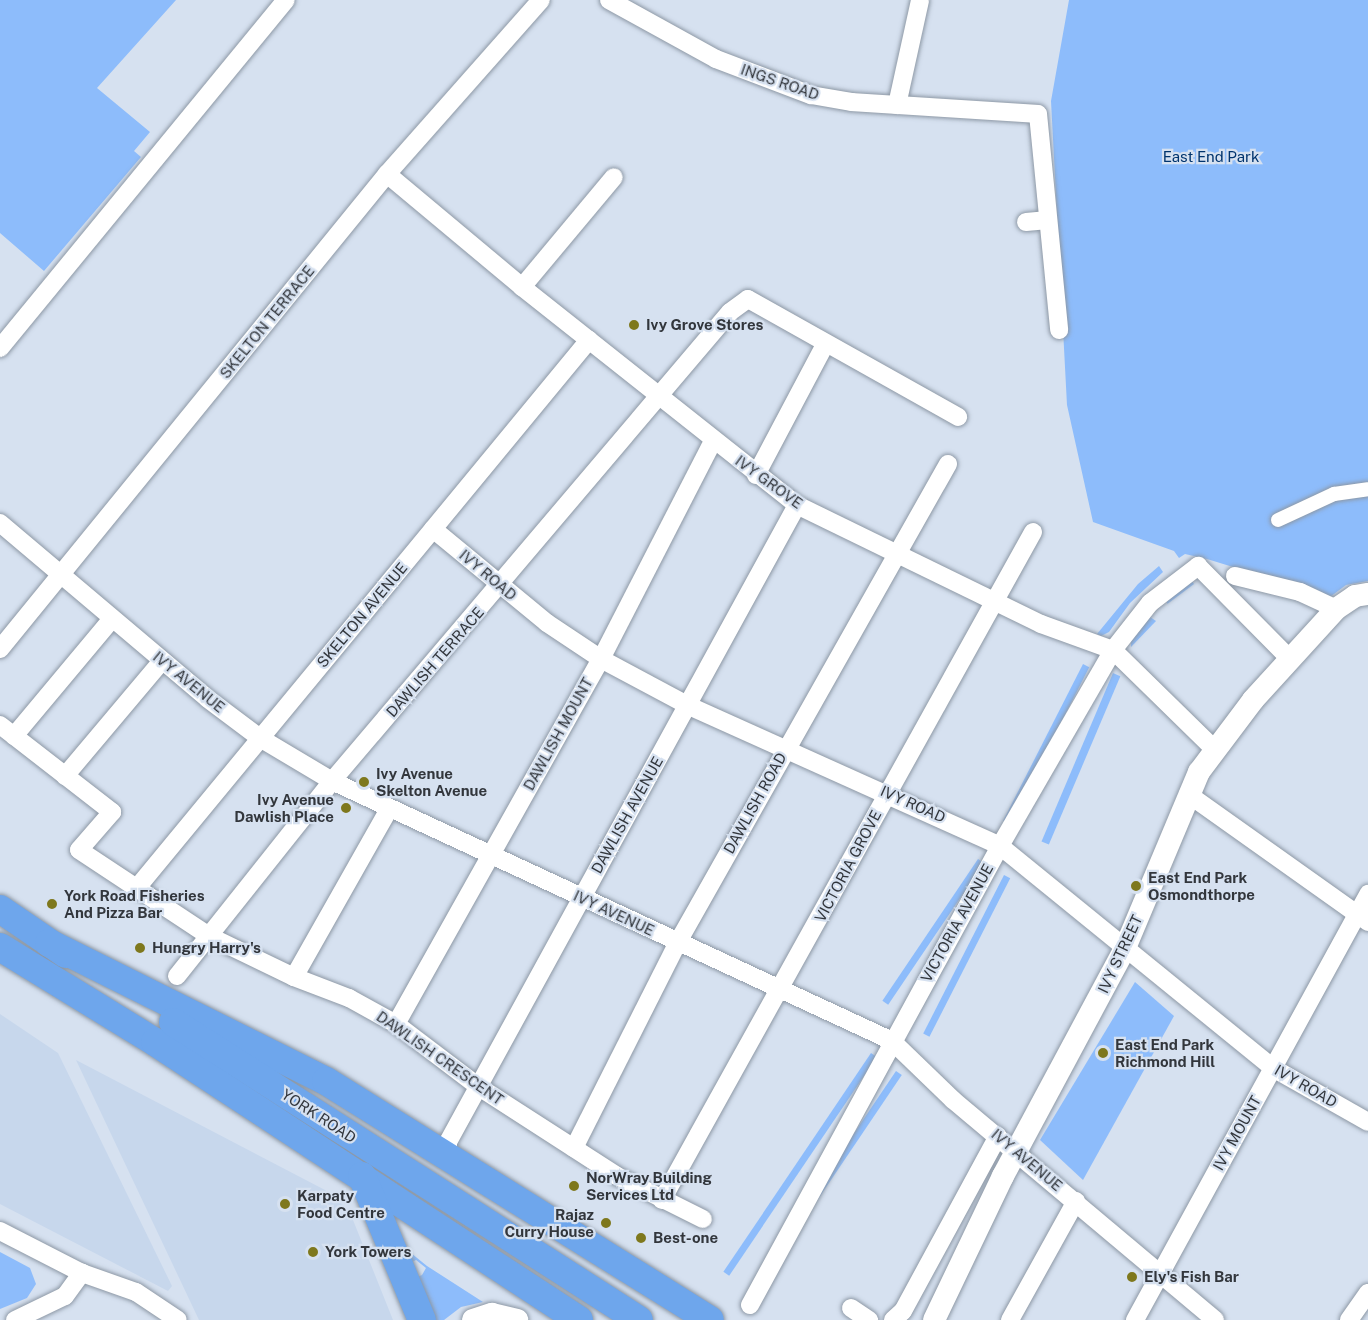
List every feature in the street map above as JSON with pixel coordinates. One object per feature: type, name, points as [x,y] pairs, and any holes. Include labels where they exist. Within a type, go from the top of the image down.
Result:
[{"type":"highway","name":"YORK ROAD","points":[[0,909],[639,1320]]},
{"type":"highway","points":[[50,943],[326,1081],[710,1320]]},
{"type":"highway","name":"YORK ROAD","points":[[0,947],[362,1176],[579,1320]]},
{"type":"highway","points":[[362,1176],[422,1320]]},
{"type":"street","points":[[0,348],[286,0]]},
{"type":"street","name":"SKELTON TERRACE","points":[[0,649],[387,174],[541,0]]},
{"type":"street","points":[[897,105],[921,0]]},
{"type":"street","name":"INGS ROAD","points":[[616,2],[716,59],[811,95],[897,105],[1038,114],[1048,220]]},
{"type":"street","name":"IVY GROVE","points":[[387,174],[522,287],[713,441],[797,505],[993,602],[1113,650],[1215,750]]},
{"type":"street","points":[[522,287],[614,177]]},
{"type":"street","points":[[1026,222],[1048,220],[1059,330]]},
{"type":"street","name":"DAWLISH TERRACE","points":[[177,976],[332,781],[501,586],[730,312],[748,299],[826,343]]},
{"type":"street","name":"SKELTON AVENUE","points":[[136,889],[589,340]]},
{"type":"street","points":[[756,475],[826,343],[958,417]]},
{"type":"street","name":"DAWLISH MOUNT","points":[[396,1024],[601,659],[713,441]]},
{"type":"street","name":"DAWLISH ROAD","points":[[574,1148],[678,942],[785,748],[898,555],[948,464]]},
{"type":"street","points":[[1278,520],[1334,494],[1368,489]]},
{"type":"street","name":"DAWLISH AVENUE","points":[[448,1158],[448,1142],[456,1127],[580,898],[689,706],[797,505]]},
{"type":"street","name":"IVY AVENUE","points":[[0,523],[162,661],[260,738],[332,781],[388,809],[892,1041],[953,1100],[1215,1320]]},
{"type":"street","name":"IVY ROAD","points":[[433,529],[501,586],[601,659],[689,706],[888,792],[1000,846],[1273,1068],[1368,1122]]},
{"type":"street","name":"VICTORIA GROVE","points":[[662,1200],[781,990],[1033,532]]},
{"type":"street","name":"VICTORIA AVENUE","points":[[750,1305],[1000,846],[1113,650],[1150,603],[1198,566],[1290,659]]},
{"type":"street","points":[[1235,576],[1300,592],[1336,609]]},
{"type":"street","name":"IVY STREET","points":[[934,1320],[1016,1151],[1125,948],[1188,794],[1215,750],[1290,659],[1336,609],[1355,596],[1368,594]]},
{"type":"street","points":[[112,619],[7,730],[65,776],[162,661]]},
{"type":"street","name":"DAWLISH CRESCENT","points":[[65,776],[112,812],[79,850],[209,936],[294,977],[349,998],[396,1024],[479,1087],[574,1148],[662,1200],[703,1219]]},
{"type":"street","points":[[1188,794],[1363,919]]},
{"type":"street","points":[[294,977],[388,809]]},
{"type":"street","name":"IVY MOUNT","points":[[1135,1320],[1273,1068],[1363,919],[1368,894]]},
{"type":"street","points":[[893,1320],[903,1311],[998,1136]]},
{"type":"street","points":[[1010,1320],[1076,1201]]},
{"type":"street","points":[[0,1231],[82,1273],[136,1292],[178,1320]]},
{"type":"street","points":[[15,1320],[65,1296],[82,1273]]},
{"type":"street","points":[[1357,1317],[1368,1293]]},
{"type":"street","points":[[851,1308],[869,1320]]},
{"type":"street","points":[[472,1320],[492,1314],[518,1320]]},
{"type":"shaded area","points":[[0,1014],[58,1053],[172,1286],[168,1291],[0,1204]]},
{"type":"shaded area","points":[[76,1060],[325,1190],[349,1210],[393,1320],[199,1320]]},
{"type":"green space","points":[[0,0],[176,0],[97,88],[150,132],[134,151],[141,157],[44,271],[0,233]]},
{"type":"green space","name":"East End Park","points":[[1069,0],[1368,0],[1368,581],[1346,585],[1330,597],[1207,559],[1185,554],[1179,558],[1174,551],[1093,522],[1067,405],[1051,101]]},
{"type":"green space","points":[[1159,566],[1163,572],[1130,603],[1109,632],[1101,636],[1097,634],[1138,584]]},
{"type":"green space","points":[[1191,580],[1194,584],[1168,604],[1165,600]]},
{"type":"green space","points":[[1150,617],[1156,621],[1131,647],[1131,641]]},
{"type":"green space","points":[[1083,664],[1089,667],[1009,824],[1003,821]]},
{"type":"green space","points":[[1113,673],[1120,676],[1049,845],[1041,841]]},
{"type":"green space","points":[[978,859],[984,863],[888,1005],[882,1001]]},
{"type":"green space","points":[[1004,875],[1010,878],[929,1037],[923,1034]]},
{"type":"green space","points":[[1135,982],[1174,1016],[1083,1180],[1040,1140]]},
{"type":"green space","points":[[871,1053],[877,1057],[729,1276],[723,1272]]},
{"type":"green space","points":[[896,1071],[902,1075],[764,1280],[758,1276]]},
{"type":"green space","points":[[401,1245],[427,1266],[483,1302],[461,1307],[444,1320],[429,1320],[413,1279],[422,1275],[426,1268],[416,1260],[406,1265]]},
{"type":"green space","points":[[0,1252],[30,1268],[36,1284],[27,1298],[0,1309]]},
{"type":"place","name":"Ivy Grove Stores","points":[[634,325]]},
{"type":"place","name":"Ivy Avenue Skelton Avenue","points":[[364,782]]},
{"type":"place","name":"Ivy Avenue Dawlish Place","points":[[346,808]]},
{"type":"place","name":"East End Park Osmondthorpe","points":[[1136,886]]},
{"type":"place","name":"York Road Fisheries And Pizza Bar","points":[[52,904]]},
{"type":"place","name":"Hungry Harry's","points":[[140,948]]},
{"type":"place","name":"East End Park Richmond Hill","points":[[1103,1053]]},
{"type":"place","name":"NorWray Building Services Ltd","points":[[574,1186]]},
{"type":"place","name":"Karpaty Food Centre","points":[[285,1204]]},
{"type":"place","name":"Rajaz Curry House","points":[[606,1223]]},
{"type":"place","name":"Best-one","points":[[641,1238]]},
{"type":"place","name":"York Towers","points":[[313,1252]]},
{"type":"place","name":"Ely's Fish Bar","points":[[1132,1277]]}]
